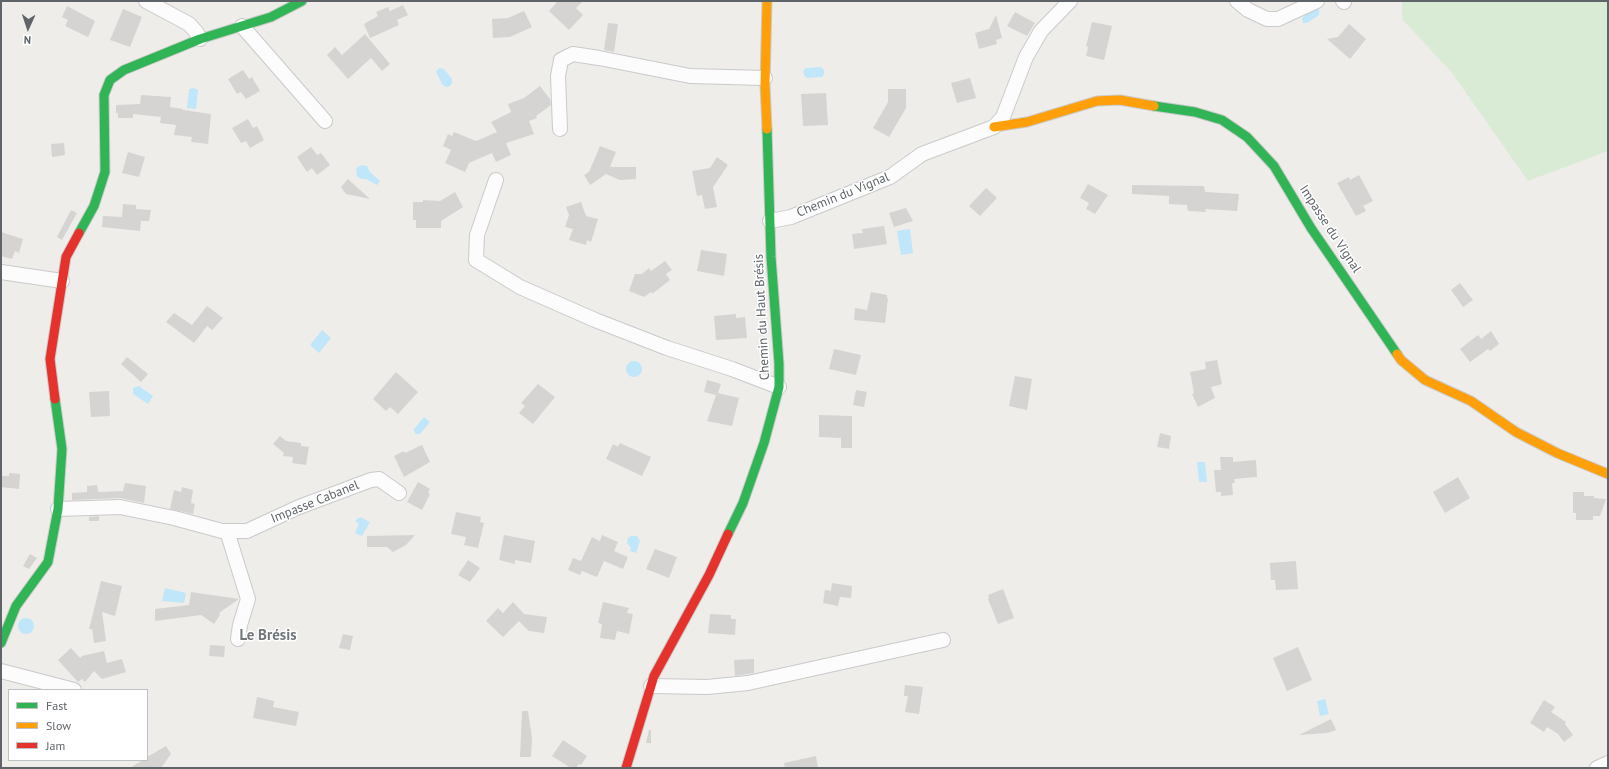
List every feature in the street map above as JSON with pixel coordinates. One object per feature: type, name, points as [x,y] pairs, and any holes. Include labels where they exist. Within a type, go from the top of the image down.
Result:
[{"type":"street","points":[[146,1],[189,24],[200,39]]},
{"type":"street","points":[[1,643],[16,606],[48,562],[58,509],[62,449],[50,359],[66,257],[94,206],[105,172],[104,95],[110,80],[124,70],[200,39],[271,17],[302,1]]},
{"type":"street","name":"Chemin du Haut Brésis","points":[[626,768],[654,676],[709,575],[743,503],[764,443],[779,387],[779,364],[771,257],[765,78],[767,1]]},
{"type":"street","points":[[994,127],[1004,117],[1026,57],[1041,31],[1070,1]]},
{"type":"street","points":[[1237,1],[1248,10],[1267,19],[1278,19],[1317,1]]},
{"type":"street","points":[[242,26],[325,121]]},
{"type":"street","points":[[560,129],[558,76],[561,60],[573,54],[690,76],[765,78]]},
{"type":"street","name":"Impasse du Vignal","points":[[994,127],[1027,122],[1097,101],[1120,100],[1195,112],[1222,120],[1247,137],[1274,166],[1311,228],[1401,360],[1425,380],[1470,401],[1516,432],[1558,453],[1608,474]]},
{"type":"street","name":"Chemin du Vignal","points":[[770,220],[791,217],[890,177],[922,154],[994,127]]},
{"type":"street","points":[[496,180],[477,235],[476,260],[520,287],[595,320],[667,348],[732,369],[779,387]]},
{"type":"street","points":[[1,272],[62,281]]},
{"type":"street","name":"Impasse Cabanel","points":[[58,509],[120,507],[227,531],[247,531],[299,508],[371,480],[379,479],[400,493]]},
{"type":"street","points":[[227,531],[248,599],[240,625],[238,639]]},
{"type":"street","points":[[651,686],[707,687],[748,683],[943,640]]},
{"type":"street","points":[[1,671],[70,689]]},
{"type":"street","points":[[1597,768],[1608,763]]},
{"type":"green space","points":[[1402,1],[1608,1],[1608,151],[1528,181],[1452,73],[1402,19]]},
{"type":"water","points":[[1316,8],[1319,10],[1319,15],[1307,23],[1303,23],[1302,18],[1310,10]]},
{"type":"water","points":[[821,67],[824,70],[822,77],[807,78],[804,75],[803,71],[806,68]]},
{"type":"water","points":[[439,68],[444,69],[452,79],[450,86],[446,87],[442,84],[436,72]]},
{"type":"water","points":[[194,88],[198,90],[196,109],[187,108],[189,89]]},
{"type":"water","points":[[363,165],[367,166],[370,172],[380,181],[377,185],[366,179],[357,177],[356,169]]},
{"type":"water","points":[[910,229],[913,253],[901,255],[897,231]]},
{"type":"water","points":[[322,330],[331,338],[319,353],[310,345]]},
{"type":"water","points":[[634,361],[641,366],[642,369],[637,376],[634,377],[627,372],[626,369],[631,362]]},
{"type":"water","points":[[139,386],[153,396],[148,404],[133,394],[133,388]]},
{"type":"water","points":[[424,417],[430,422],[420,434],[415,434],[414,429]]},
{"type":"water","points":[[1197,462],[1205,462],[1207,482],[1199,482]]},
{"type":"water","points":[[360,517],[370,522],[362,536],[355,533],[359,524],[355,521]]},
{"type":"water","points":[[631,536],[637,536],[640,541],[636,553],[630,551],[631,548],[627,543],[628,538]]},
{"type":"water","points":[[165,588],[186,593],[184,603],[162,601]]},
{"type":"water","points":[[23,618],[29,618],[34,623],[32,632],[29,634],[23,634],[18,629],[18,623]]},
{"type":"water","points":[[1325,699],[1329,714],[1320,716],[1317,701]]},
{"type":"building","points":[[558,1],[583,1],[576,8],[583,15],[569,30],[549,11]]},
{"type":"building","points":[[403,5],[408,15],[397,20],[399,25],[370,38],[364,24],[378,16],[376,12],[388,7],[390,11]]},
{"type":"building","points":[[67,6],[95,21],[88,37],[65,26],[68,20],[62,17]]},
{"type":"building","points":[[123,9],[142,17],[130,47],[110,40]]},
{"type":"building","points":[[524,11],[532,27],[510,37],[493,38],[492,19],[508,18]]},
{"type":"building","points":[[1015,12],[1035,23],[1027,36],[1007,26]]},
{"type":"building","points":[[996,15],[1002,38],[996,40],[997,44],[979,49],[975,33],[989,29]]},
{"type":"building","points":[[1092,22],[1112,26],[1104,60],[1086,56],[1088,47],[1086,46]]},
{"type":"building","points":[[608,23],[618,24],[614,52],[604,50]]},
{"type":"building","points":[[1349,24],[1366,39],[1350,59],[1327,39],[1338,37]]},
{"type":"building","points":[[365,34],[390,64],[382,71],[371,58],[348,79],[327,55],[335,47],[342,55]]},
{"type":"building","points":[[243,70],[249,79],[252,77],[260,91],[246,99],[241,92],[237,94],[228,79]]},
{"type":"building","points":[[970,78],[976,98],[957,103],[951,83]]},
{"type":"building","points":[[540,86],[550,99],[551,105],[536,116],[537,118],[529,121],[534,134],[506,143],[511,155],[496,162],[492,153],[469,163],[465,172],[445,163],[451,150],[443,146],[448,134],[452,136],[454,132],[476,141],[497,132],[491,122],[511,112],[508,104],[524,98]]},
{"type":"building","points":[[888,89],[906,89],[906,108],[889,137],[873,128],[888,102]]},
{"type":"building","points":[[826,93],[828,125],[803,126],[801,94]]},
{"type":"building","points":[[141,95],[171,97],[170,107],[211,114],[208,144],[191,142],[192,137],[174,135],[176,125],[160,123],[161,117],[133,114],[133,118],[118,118],[118,113],[116,113],[116,105],[140,104]]},
{"type":"building","points":[[248,119],[253,128],[257,126],[264,140],[250,148],[246,141],[241,143],[232,128]]},
{"type":"building","points":[[64,143],[65,155],[52,157],[51,144]]},
{"type":"building","points":[[600,146],[616,152],[610,167],[636,167],[636,179],[620,180],[606,174],[590,185],[584,175],[589,172]]},
{"type":"building","points":[[311,147],[317,155],[321,153],[330,165],[317,175],[312,168],[307,172],[297,157]]},
{"type":"building","points":[[128,152],[145,157],[139,177],[122,173]]},
{"type":"building","points":[[717,157],[728,165],[713,187],[717,207],[705,209],[702,195],[697,196],[692,171],[710,168]]},
{"type":"building","points":[[1359,175],[1373,201],[1363,206],[1366,211],[1356,216],[1337,183],[1349,177],[1350,180]]},
{"type":"building","points":[[348,179],[370,199],[346,194],[341,187]]},
{"type":"building","points":[[1088,184],[1108,195],[1095,214],[1086,209],[1089,203],[1080,198]]},
{"type":"building","points":[[1132,185],[1204,186],[1205,192],[1239,194],[1237,211],[1205,209],[1206,212],[1188,211],[1187,205],[1169,204],[1169,196],[1132,194]]},
{"type":"building","points":[[986,188],[997,198],[980,216],[969,206]]},
{"type":"building","points":[[455,192],[463,207],[441,221],[441,228],[416,228],[416,220],[413,220],[413,202],[423,202],[423,200],[440,201]]},
{"type":"building","points":[[581,202],[586,216],[598,219],[591,242],[587,240],[586,245],[569,240],[573,229],[565,227],[569,215],[566,207]]},
{"type":"building","points":[[123,204],[136,205],[136,209],[151,210],[149,221],[141,221],[140,231],[102,227],[103,216],[122,217]]},
{"type":"building","points":[[906,208],[913,221],[894,227],[889,213]]},
{"type":"building","points":[[71,210],[77,213],[62,240],[57,237]]},
{"type":"building","points":[[884,226],[887,244],[854,249],[852,234],[863,233],[862,229]]},
{"type":"building","points":[[1,232],[23,239],[19,253],[15,251],[12,259],[1,256]]},
{"type":"building","points":[[701,250],[727,254],[724,276],[697,271]]},
{"type":"building","points":[[665,261],[672,270],[666,274],[670,280],[652,294],[651,292],[644,297],[629,291],[635,274],[642,274],[649,268],[651,271]]},
{"type":"building","points":[[1460,283],[1473,300],[1463,307],[1451,290]]},
{"type":"building","points":[[871,292],[887,295],[888,298],[885,323],[854,320],[855,308],[867,310]]},
{"type":"building","points":[[207,306],[223,318],[212,330],[207,326],[194,343],[166,322],[174,313],[192,325]]},
{"type":"building","points":[[736,314],[736,318],[745,317],[747,338],[716,340],[714,316]]},
{"type":"building","points":[[1491,331],[1499,344],[1490,351],[1488,349],[1470,362],[1460,349],[1478,335],[1481,339]]},
{"type":"building","points":[[834,349],[861,355],[856,375],[829,369]]},
{"type":"building","points":[[127,357],[148,374],[141,382],[121,364]]},
{"type":"building","points":[[1217,360],[1222,384],[1211,387],[1215,398],[1198,407],[1192,394],[1194,393],[1190,372],[1206,369],[1205,362]]},
{"type":"building","points":[[396,372],[418,392],[398,414],[390,407],[386,411],[373,399]]},
{"type":"building","points":[[1015,376],[1032,379],[1027,410],[1009,406]]},
{"type":"building","points":[[707,380],[721,384],[718,393],[739,398],[732,426],[707,421],[716,395],[704,392]]},
{"type":"building","points":[[538,384],[555,397],[533,424],[519,413],[525,406],[521,403]]},
{"type":"building","points":[[856,390],[867,392],[864,407],[853,405]]},
{"type":"building","points":[[109,391],[110,416],[91,417],[89,392]]},
{"type":"building","points":[[819,415],[852,416],[852,448],[841,448],[841,438],[819,437]]},
{"type":"building","points":[[1160,433],[1171,436],[1169,449],[1157,447]]},
{"type":"building","points":[[280,436],[286,441],[301,443],[301,446],[309,447],[306,465],[292,463],[293,457],[283,456],[284,453],[273,444]]},
{"type":"building","points":[[620,443],[651,457],[642,476],[606,459],[613,444],[618,447]]},
{"type":"building","points":[[422,445],[430,462],[404,477],[394,456],[404,451],[405,453]]},
{"type":"building","points":[[1220,457],[1233,457],[1233,462],[1256,460],[1257,477],[1234,479],[1235,483],[1232,483],[1233,495],[1221,496],[1221,492],[1216,492],[1214,470],[1221,470]]},
{"type":"building","points":[[9,473],[20,474],[19,489],[1,487],[1,476],[9,476]]},
{"type":"building","points":[[1458,477],[1470,498],[1445,513],[1433,492]]},
{"type":"building","points":[[418,482],[430,489],[428,492],[430,494],[422,510],[407,502]]},
{"type":"building","points":[[125,483],[146,486],[144,503],[120,498],[72,500],[72,493],[87,492],[87,486],[97,485],[99,492],[123,491]]},
{"type":"building","points":[[182,487],[193,490],[191,503],[195,504],[193,514],[170,509],[174,490],[181,492]]},
{"type":"building","points":[[1573,492],[1584,492],[1584,496],[1594,496],[1594,498],[1606,499],[1600,516],[1593,516],[1593,520],[1576,520],[1576,513],[1573,513]]},
{"type":"building","points":[[456,512],[481,517],[480,522],[484,523],[478,548],[464,545],[466,537],[451,534]]},
{"type":"building","points":[[99,516],[99,521],[89,521],[89,517]]},
{"type":"building","points":[[415,535],[406,545],[393,552],[387,547],[367,547],[367,536]]},
{"type":"building","points":[[504,535],[535,541],[531,563],[515,560],[515,564],[499,560]]},
{"type":"building","points":[[602,535],[618,542],[614,551],[628,557],[623,569],[604,561],[597,577],[582,571],[580,575],[568,570],[573,558],[581,561],[592,537],[600,541]]},
{"type":"building","points":[[655,549],[677,557],[669,578],[646,569]]},
{"type":"building","points":[[30,554],[37,558],[29,569],[23,566]]},
{"type":"building","points":[[468,560],[480,568],[470,582],[458,575]]},
{"type":"building","points":[[1296,561],[1298,589],[1276,590],[1275,580],[1271,580],[1270,563]]},
{"type":"building","points":[[101,581],[122,586],[115,616],[102,612],[106,641],[94,643],[92,629],[89,629]]},
{"type":"building","points":[[832,583],[852,586],[851,598],[840,597],[838,606],[823,603],[825,590],[831,591]]},
{"type":"building","points":[[1003,589],[1014,618],[998,624],[988,599],[988,595]]},
{"type":"building","points":[[191,592],[239,599],[219,613],[220,615],[214,624],[201,615],[155,621],[155,609],[189,605]]},
{"type":"building","points":[[513,602],[524,614],[547,617],[544,633],[529,631],[519,621],[503,637],[486,621],[498,608],[503,613]]},
{"type":"building","points":[[603,602],[629,608],[627,613],[633,614],[629,634],[617,631],[615,640],[600,638],[602,624],[598,623]]},
{"type":"building","points":[[710,614],[731,615],[731,619],[736,619],[735,635],[708,633]]},
{"type":"building","points":[[343,634],[353,636],[350,650],[339,648]]},
{"type":"building","points":[[210,645],[225,646],[224,657],[209,656]]},
{"type":"building","points":[[1298,647],[1312,680],[1287,691],[1273,658]]},
{"type":"building","points":[[71,648],[80,658],[82,656],[104,651],[107,663],[122,659],[126,672],[102,679],[94,671],[85,682],[82,679],[78,682],[58,660]]},
{"type":"building","points":[[754,659],[754,673],[735,676],[734,660]]},
{"type":"building","points":[[905,685],[923,687],[919,714],[905,712],[908,696],[904,696]]},
{"type":"building","points":[[257,697],[274,701],[273,707],[299,712],[296,726],[253,718]]},
{"type":"building","points":[[1544,700],[1555,707],[1551,712],[1566,722],[1565,724],[1573,735],[1564,742],[1558,734],[1547,727],[1544,732],[1530,723]]},
{"type":"building","points":[[522,711],[528,711],[532,738],[531,757],[520,757]]},
{"type":"building","points":[[1331,719],[1336,730],[1327,733],[1299,735]]},
{"type":"building","points":[[649,730],[651,730],[651,743],[646,743]]},
{"type":"building","points":[[563,740],[587,756],[581,765],[579,764],[576,768],[571,768],[552,756]]},
{"type":"building","points":[[166,746],[171,754],[161,768],[130,768],[141,761],[148,761],[148,756]]},
{"type":"building","points":[[816,756],[818,768],[785,768],[784,763]]},
{"type":"traffic: fast","points":[[79,233],[94,206],[105,172],[104,95],[110,80],[124,70],[200,39],[271,17],[302,1]]},
{"type":"traffic: fast","points":[[1154,106],[1195,112],[1222,120],[1247,137],[1274,166],[1311,228],[1397,354]]},
{"type":"traffic: fast","points":[[728,534],[743,503],[764,443],[779,387],[779,364],[771,257],[767,129]]},
{"type":"traffic: fast","points":[[1,643],[16,606],[48,562],[58,509],[62,449],[55,399]]},
{"type":"traffic: slow","points":[[767,1],[765,85],[767,129]]},
{"type":"traffic: slow","points":[[994,127],[1027,122],[1097,101],[1120,100],[1154,106]]},
{"type":"traffic: slow","points":[[1397,354],[1401,360],[1425,380],[1471,401],[1516,432],[1557,453],[1608,474]]},
{"type":"traffic: jam","points":[[55,399],[50,359],[66,257],[79,233]]},
{"type":"traffic: jam","points":[[626,768],[654,676],[709,575],[728,534]]},
{"type":"district","name":"Le Brésis","points":[[268,636]]}]
